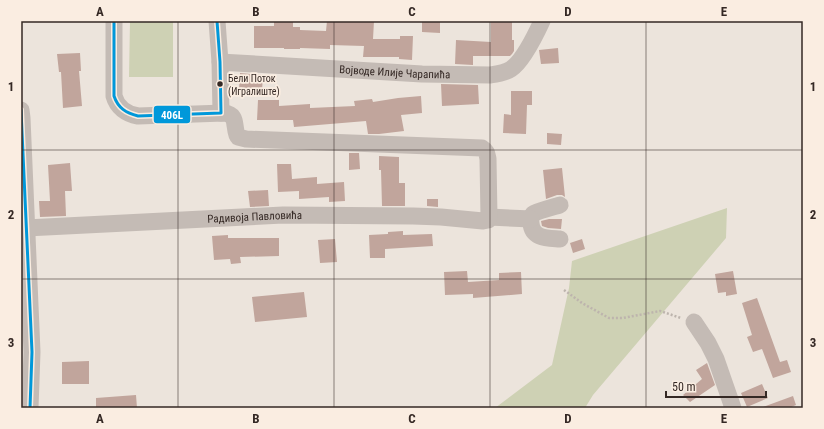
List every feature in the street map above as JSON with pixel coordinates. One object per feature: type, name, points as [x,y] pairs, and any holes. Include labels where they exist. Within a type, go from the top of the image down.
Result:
[{"type":"street","points":[[114,21],[114,96],[115,100],[122,109],[132,115],[229,114],[234,118],[238,137],[242,138],[482,148],[485,150],[488,159],[486,219]]},
{"type":"street","points":[[217,21],[220,62],[221,113]]},
{"type":"street","name":"Војводе Илије Чарапића","points":[[220,62],[422,74],[490,75],[501,73],[512,68],[520,60],[542,21]]},
{"type":"street","points":[[21,115],[26,228],[25,279],[32,352],[30,408]]},
{"type":"street","points":[[560,205],[533,214],[531,219],[532,231],[537,236],[560,239]]},
{"type":"street","name":"Радивоја Павловића","points":[[26,228],[283,215],[531,219]]},
{"type":"street","points":[[694,322],[708,343],[734,408]]},
{"type":"path","points":[[564,290],[582,303],[609,318],[623,318],[660,311],[694,322]]},
{"type":"green space","points":[[130,21],[173,21],[173,77],[129,77]]},
{"type":"green space","points":[[727,208],[726,238],[593,395],[585,408],[495,408],[552,365],[569,288],[572,261]]},
{"type":"building","points":[[274,21],[293,21],[293,27],[300,27],[300,30],[326,31],[327,21],[374,21],[373,39],[400,39],[400,36],[413,36],[412,60],[399,59],[399,57],[363,57],[364,46],[330,45],[330,49],[254,48],[254,26],[274,26]]},
{"type":"building","points":[[422,21],[440,21],[440,33],[422,32]]},
{"type":"building","points":[[491,21],[512,21],[512,40],[514,40],[514,51],[512,54],[510,56],[473,56],[473,65],[455,64],[456,40],[491,42]]},
{"type":"building","points":[[558,48],[559,63],[541,64],[539,50]]},
{"type":"building","points":[[80,53],[81,71],[79,71],[82,106],[63,108],[61,72],[59,72],[57,54]]},
{"type":"building","points":[[240,73],[263,75],[262,91],[239,90]]},
{"type":"building","points":[[441,84],[478,85],[479,104],[442,106]]},
{"type":"building","points":[[511,91],[532,91],[532,105],[527,105],[526,134],[503,133],[504,114],[511,115]]},
{"type":"building","points":[[421,96],[422,113],[401,115],[404,131],[368,134],[366,121],[294,127],[293,120],[257,120],[258,100],[279,100],[279,106],[310,104],[310,108],[355,106],[354,101],[372,99],[373,102]]},
{"type":"building","points":[[547,133],[562,134],[561,145],[547,144]]},
{"type":"building","points":[[349,153],[359,153],[360,169],[349,170]]},
{"type":"building","points":[[379,156],[399,157],[399,183],[405,183],[405,206],[382,206]]},
{"type":"building","points":[[70,163],[72,191],[65,191],[66,216],[40,217],[39,201],[50,201],[48,165]]},
{"type":"building","points":[[277,164],[291,164],[292,179],[317,177],[317,184],[344,182],[345,201],[329,202],[329,197],[299,199],[299,191],[278,192]]},
{"type":"building","points":[[562,168],[565,197],[562,195],[557,195],[546,199],[543,170]]},
{"type":"building","points":[[268,190],[269,206],[250,207],[248,191]]},
{"type":"building","points":[[427,199],[438,199],[438,207],[427,206]]},
{"type":"building","points":[[549,219],[562,219],[561,229],[542,226],[541,221]]},
{"type":"building","points":[[403,231],[403,235],[432,234],[433,246],[385,249],[385,258],[370,258],[369,235],[388,234],[388,232]]},
{"type":"building","points":[[228,235],[228,238],[279,238],[279,256],[240,257],[241,263],[231,264],[230,259],[214,260],[212,236]]},
{"type":"building","points":[[335,239],[337,262],[320,263],[318,240]]},
{"type":"building","points":[[582,239],[585,249],[573,253],[570,243]]},
{"type":"building","points":[[467,271],[468,282],[499,280],[499,273],[521,272],[522,294],[473,298],[473,294],[445,295],[444,272]]},
{"type":"building","points":[[733,271],[737,294],[726,296],[726,292],[718,293],[715,274]]},
{"type":"building","points":[[304,292],[307,317],[255,322],[252,297]]},
{"type":"building","points":[[757,298],[780,362],[787,360],[791,372],[773,378],[762,349],[753,352],[747,337],[752,335],[742,303]]},
{"type":"building","points":[[89,361],[89,384],[62,384],[62,362]]},
{"type":"building","points":[[707,363],[715,385],[690,402],[683,395],[702,379],[696,370]]},
{"type":"building","points":[[762,384],[768,398],[747,407],[741,393]]},
{"type":"building","points":[[136,395],[137,408],[96,408],[96,398]]},
{"type":"building","points":[[793,396],[796,405],[789,408],[763,407]]},
{"type":"transit line","name":"406L","points":[[114,21],[114,96],[120,107],[138,116],[221,113],[220,62],[217,21]]},
{"type":"transit line","name":"406L","points":[[21,110],[32,352],[30,408]]},
{"type":"place","name":"Бели Поток (Игралиште)","points":[[220,84]]}]
